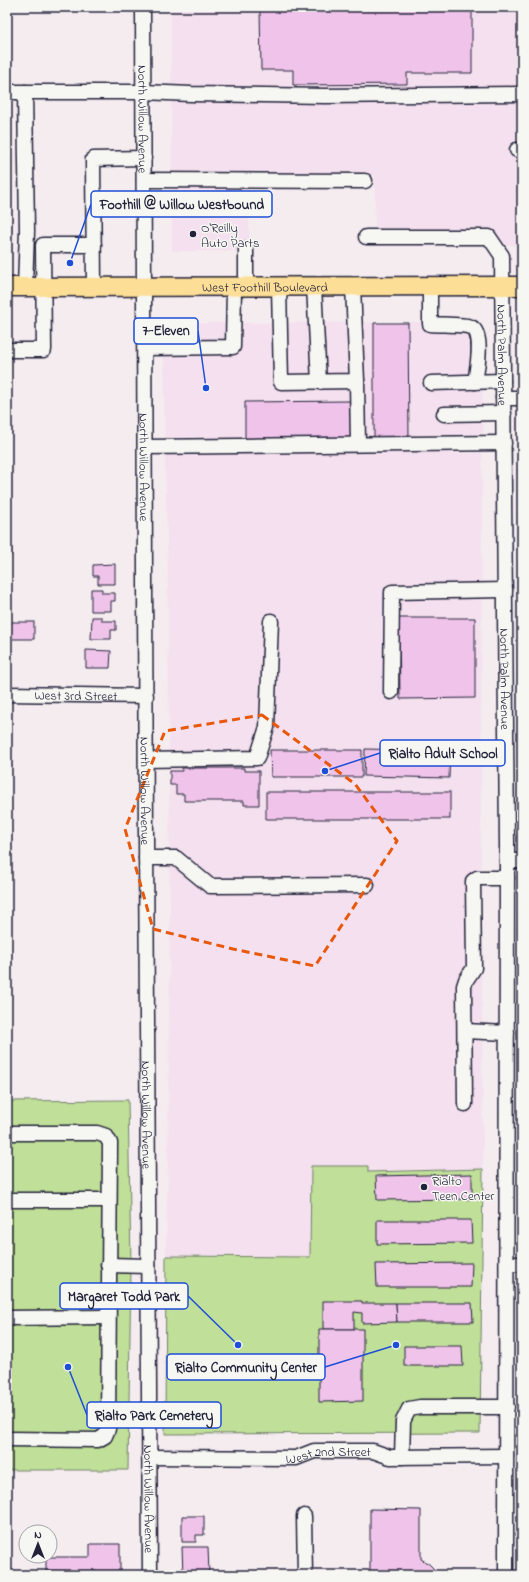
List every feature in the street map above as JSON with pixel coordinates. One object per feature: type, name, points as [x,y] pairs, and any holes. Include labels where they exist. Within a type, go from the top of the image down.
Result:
[{"type":"main road","name":"West Foothill Boulevard","points":[[7,287],[522,286]]},
{"type":"street","name":"North Willow Avenue","points":[[143,7],[150,1575]]},
{"type":"street","points":[[7,92],[143,92],[318,96],[519,94]]},
{"type":"street","points":[[26,92],[26,287]]},
{"type":"street","points":[[94,287],[93,159],[144,158]]},
{"type":"street","points":[[144,180],[365,181]]},
{"type":"street","name":"North Palm Avenue","points":[[366,237],[489,237],[502,256],[507,861],[506,1575]]},
{"type":"street","points":[[7,350],[44,350],[43,245],[94,245]]},
{"type":"street","points":[[145,348],[233,347],[246,250]]},
{"type":"street","points":[[279,286],[281,382],[357,381]]},
{"type":"street","points":[[314,286],[319,382]]},
{"type":"street","points":[[353,286],[358,444]]},
{"type":"street","points":[[430,286],[430,324],[469,326],[478,334],[478,367],[475,382]]},
{"type":"street","points":[[431,383],[503,381]]},
{"type":"street","points":[[503,398],[522,398]]},
{"type":"street","points":[[444,414],[504,413]]},
{"type":"street","points":[[145,446],[504,443]]},
{"type":"street","points":[[391,692],[392,592],[505,590]]},
{"type":"street","points":[[146,760],[257,758],[267,727],[271,621]]},
{"type":"street","name":"West 3rd Street","points":[[7,694],[146,696]]},
{"type":"street","points":[[146,858],[176,858],[210,886],[367,885]]},
{"type":"street","points":[[507,861],[522,861]]},
{"type":"street","points":[[465,1104],[464,986],[474,968],[473,881],[477,878],[507,878]]},
{"type":"street","points":[[465,1031],[507,1033]]},
{"type":"street","points":[[7,1134],[97,1133],[106,1136],[110,1143],[108,1428],[105,1436],[98,1440],[7,1439]]},
{"type":"street","points":[[7,1200],[109,1200]]},
{"type":"street","points":[[507,1264],[522,1264]]},
{"type":"street","points":[[108,1266],[148,1266]]},
{"type":"street","points":[[7,1318],[108,1317]]},
{"type":"street","points":[[402,1457],[403,1421],[409,1409],[420,1407],[507,1407]]},
{"type":"street","name":"West 2nd Street","points":[[149,1457],[296,1458],[314,1451],[373,1451],[390,1457],[506,1456]]},
{"type":"street","points":[[304,1516],[305,1575]]},
{"type":"highlighted area","points":[[262,715],[355,784],[397,841],[315,966],[233,949],[153,929],[125,829],[165,731]]},
{"type":"shaded area","points":[[171,7],[522,7],[522,243],[520,245],[375,246],[375,175],[249,176],[249,251],[172,251]]},
{"type":"shaded area","points":[[470,322],[482,335],[483,451],[165,452],[164,332],[168,326],[174,323]]},
{"type":"shaded area","points":[[404,452],[482,453],[481,865],[483,1169],[367,1172],[368,1167],[311,1166],[311,1257],[166,1256],[170,906],[168,585],[165,454]]},
{"type":"green space","points":[[128,1100],[131,1265],[128,1470],[7,1470],[7,1101]]},
{"type":"green space","points":[[311,1166],[368,1166],[368,1172],[483,1169],[480,1433],[165,1434],[166,1256],[310,1257]]},
{"type":"building","points":[[260,7],[472,8],[472,73],[407,73],[407,84],[293,85],[293,70],[261,70]]},
{"type":"building","points":[[374,323],[408,323],[409,440],[374,440]]},
{"type":"building","points":[[350,401],[351,440],[245,440],[245,402]]},
{"type":"building","points":[[7,540],[11,540],[11,555],[7,555]]},
{"type":"building","points":[[115,564],[115,584],[98,584],[98,576],[93,576],[93,565]]},
{"type":"building","points":[[91,589],[102,589],[102,593],[115,593],[115,601],[111,601],[111,611],[91,611]]},
{"type":"building","points":[[92,617],[102,617],[102,621],[116,621],[116,630],[111,630],[111,639],[91,639]]},
{"type":"building","points":[[399,618],[475,618],[475,698],[400,699]]},
{"type":"building","points":[[7,622],[34,622],[34,639],[7,639]]},
{"type":"building","points":[[86,650],[111,651],[110,668],[86,668]]},
{"type":"building","points":[[365,749],[450,751],[449,778],[364,776]]},
{"type":"building","points":[[270,750],[362,750],[362,777],[271,777]]},
{"type":"building","points":[[182,768],[244,768],[244,771],[259,771],[259,805],[244,805],[244,801],[184,801],[184,794],[176,794],[176,785],[170,785],[170,771],[182,771]]},
{"type":"building","points":[[266,792],[450,792],[450,819],[266,819]]},
{"type":"building","name":"Rialto Teen Center","points":[[472,1174],[472,1199],[377,1200],[376,1176]]},
{"type":"building","points":[[377,1220],[471,1220],[472,1243],[377,1244]]},
{"type":"building","points":[[472,1263],[471,1287],[377,1287],[376,1264]]},
{"type":"building","points":[[323,1301],[396,1303],[397,1322],[362,1323],[362,1313],[354,1312],[354,1329],[323,1329]]},
{"type":"building","points":[[396,1303],[472,1303],[473,1322],[397,1322]]},
{"type":"building","points":[[319,1329],[363,1329],[363,1401],[319,1402]]},
{"type":"building","points":[[404,1346],[462,1346],[463,1366],[404,1366]]},
{"type":"building","points":[[370,1509],[421,1510],[421,1559],[429,1564],[440,1575],[370,1575]]},
{"type":"building","points":[[182,1516],[204,1516],[204,1535],[196,1535],[196,1542],[182,1542]]},
{"type":"building","points":[[90,1544],[120,1544],[120,1571],[46,1571],[46,1564],[58,1564],[58,1557],[90,1557]]},
{"type":"building","points":[[182,1547],[208,1547],[209,1573],[183,1575]]},
{"type":"place","name":"O'Reilly Auto Parts","points":[[193,234]]},
{"type":"place","name":"Foothill @ Willow Westbound","points":[[70,263]]},
{"type":"place","name":"7-Eleven","points":[[206,388]]},
{"type":"place","name":"Rialto Adult School","points":[[325,771]]},
{"type":"place","name":"Rialto Teen Center","points":[[424,1187]]},
{"type":"place","name":"Margaret Todd Park","points":[[238,1345]]},
{"type":"place","name":"Rialto Community Center","points":[[396,1345]]},
{"type":"place","name":"Rialto Park Cemetery","points":[[68,1367]]}]
